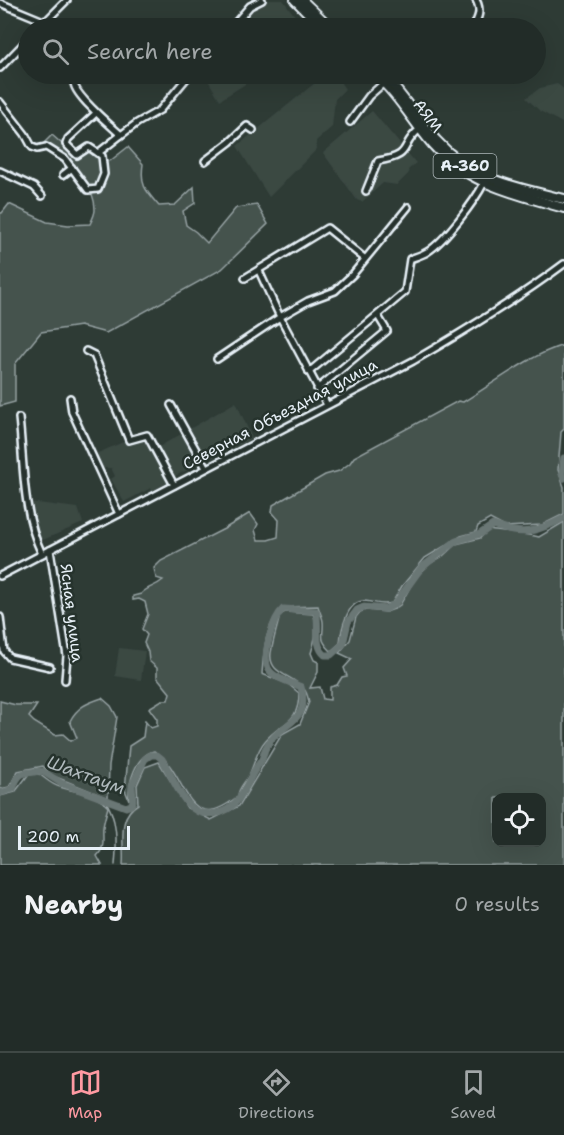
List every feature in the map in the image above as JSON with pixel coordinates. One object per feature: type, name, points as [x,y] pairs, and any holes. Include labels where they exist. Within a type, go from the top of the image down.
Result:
[{"type":"highway","points":[[301,0],[315,18]]},
{"type":"highway","points":[[301,0],[320,18]]},
{"type":"highway","name":"АЯМ","points":[[391,84],[420,129],[448,160],[484,183],[564,208]]},
{"type":"highway","name":"АЯМ","points":[[392,84],[436,140],[469,169],[506,185],[564,200]]},
{"type":"street","points":[[50,18],[67,0]]},
{"type":"street","points":[[240,18],[250,6],[262,0]]},
{"type":"street","points":[[476,0],[480,7],[478,18]]},
{"type":"street","points":[[0,3],[36,18]]},
{"type":"street","points":[[0,68],[18,49]]},
{"type":"street","points":[[75,84],[76,89],[96,113],[121,135]]},
{"type":"street","points":[[98,153],[137,123],[160,110],[181,84]]},
{"type":"street","points":[[350,122],[380,84]]},
{"type":"street","points":[[0,102],[26,134],[32,147],[37,149],[46,147],[65,159],[88,190],[98,189],[104,174],[102,156],[89,147],[77,155],[66,144],[68,139],[96,113]]},
{"type":"street","points":[[205,161],[247,126],[253,130]]},
{"type":"street","points":[[366,191],[378,161],[396,158],[405,152],[414,134],[420,129]]},
{"type":"street","points":[[63,175],[72,168]]},
{"type":"street","points":[[0,171],[26,183],[42,196]]},
{"type":"street","points":[[309,372],[405,292],[410,259],[428,252],[440,241],[472,204],[484,183]]},
{"type":"street","points":[[217,360],[280,317],[308,301],[334,291],[353,274],[408,207]]},
{"type":"street","points":[[245,278],[260,271],[327,228],[364,258]]},
{"type":"street","name":"Северная Объездная улица","points":[[0,576],[413,361],[530,290],[564,264]]},
{"type":"street","points":[[260,271],[280,317],[327,405]]},
{"type":"street","points":[[317,389],[387,331],[378,316]]},
{"type":"street","points":[[86,351],[94,355],[129,440],[147,435],[174,485]]},
{"type":"street","points":[[70,398],[72,412],[119,514]]},
{"type":"street","points":[[171,405],[206,468]]},
{"type":"street","points":[[19,418],[28,504],[36,542],[42,554]]},
{"type":"street","name":"Ясная улица","points":[[50,550],[67,656],[65,680]]},
{"type":"street","name":"Ясная улица","points":[[0,617],[4,651],[10,658],[50,667]]},
{"type":"shaded area","points":[[266,0],[283,0],[296,18],[242,18],[252,6]]},
{"type":"shaded area","points":[[210,84],[245,84],[220,100]]},
{"type":"shaded area","points":[[314,84],[342,84],[345,89],[335,99],[332,127],[316,141],[317,149],[269,197],[237,146]]},
{"type":"shaded area","points":[[557,84],[564,89],[564,124],[540,111],[526,98],[540,88]]},
{"type":"shaded area","points":[[372,111],[416,163],[397,185],[383,183],[362,202],[357,200],[323,153]]},
{"type":"shaded area","points":[[52,135],[77,157],[88,151],[95,157],[110,161],[128,147],[143,164],[142,177],[145,187],[159,206],[175,205],[194,187],[195,203],[183,211],[186,225],[207,243],[236,208],[257,205],[268,224],[222,269],[106,333],[80,326],[41,332],[15,364],[15,402],[0,406],[0,213],[9,204],[47,222],[68,225],[90,224],[95,212],[94,200],[84,180],[69,163],[44,143]]},
{"type":"shaded area","points":[[564,345],[564,429],[561,432],[558,470],[564,487],[564,514],[542,525],[505,527],[490,519],[478,526],[476,532],[461,536],[425,558],[402,586],[392,603],[364,601],[353,606],[346,617],[340,643],[331,651],[322,637],[323,620],[318,606],[282,607],[269,630],[262,674],[288,684],[299,693],[298,703],[293,717],[271,734],[262,745],[238,796],[220,808],[207,810],[197,806],[188,797],[165,760],[154,751],[147,754],[137,764],[131,778],[129,800],[125,790],[129,746],[143,737],[145,721],[151,728],[157,726],[157,719],[149,708],[162,700],[168,700],[170,693],[157,677],[157,668],[149,661],[144,643],[147,635],[142,629],[148,614],[145,602],[139,599],[133,600],[133,596],[141,594],[163,580],[156,578],[154,568],[161,561],[250,513],[258,524],[255,530],[258,540],[278,537],[279,520],[272,512],[273,505],[325,475],[339,471],[354,457],[458,401],[463,402],[525,362]]},
{"type":"shaded area","points":[[236,402],[252,438],[169,479],[170,481],[152,491],[151,488],[124,502],[111,479],[115,476],[111,468],[102,468],[97,458],[98,453],[148,431],[157,448]]},
{"type":"shaded area","points":[[29,502],[78,508],[83,523],[38,542]]},
{"type":"shaded area","points":[[564,522],[564,865],[123,865],[124,823],[131,809],[138,804],[137,785],[145,767],[159,762],[187,808],[211,820],[239,806],[282,734],[300,724],[309,702],[306,692],[299,684],[277,670],[271,660],[280,615],[285,612],[313,614],[316,628],[311,653],[314,660],[318,662],[318,672],[310,688],[320,687],[323,699],[330,700],[330,687],[337,685],[342,677],[347,676],[344,668],[352,659],[339,653],[350,640],[356,617],[360,612],[366,610],[386,612],[400,605],[416,577],[456,544],[480,538],[489,530],[539,537]]},
{"type":"shaded area","points":[[119,648],[145,651],[141,680],[115,676]]},
{"type":"shaded area","points":[[102,698],[111,706],[117,717],[109,765],[108,798],[51,775],[43,766],[18,771],[9,787],[0,789],[0,701],[16,705],[37,705],[29,717],[55,735],[63,734],[71,741],[77,738],[70,721],[73,716],[83,706]]},
{"type":"shaded area","points":[[39,774],[54,785],[92,796],[108,807],[103,827],[103,846],[97,856],[102,865],[0,865],[0,796],[15,792],[28,775]]},
{"type":"waterway","name":"Шахтаум","points":[[564,458],[562,474],[564,478]]},
{"type":"waterway","name":"Шахтаум","points":[[0,793],[13,789],[20,775],[42,771],[61,783],[126,807],[133,801],[132,785],[145,759],[151,755],[157,755],[162,759],[184,799],[195,810],[212,814],[228,809],[244,791],[273,738],[293,721],[302,708],[301,687],[273,674],[268,668],[266,655],[270,637],[283,609],[316,611],[319,646],[325,655],[331,655],[343,644],[348,622],[357,610],[364,607],[386,609],[395,604],[421,568],[456,541],[480,534],[493,525],[521,532],[537,530],[564,518]]},
{"type":"waterway","points":[[104,799],[114,822],[115,865]]}]
